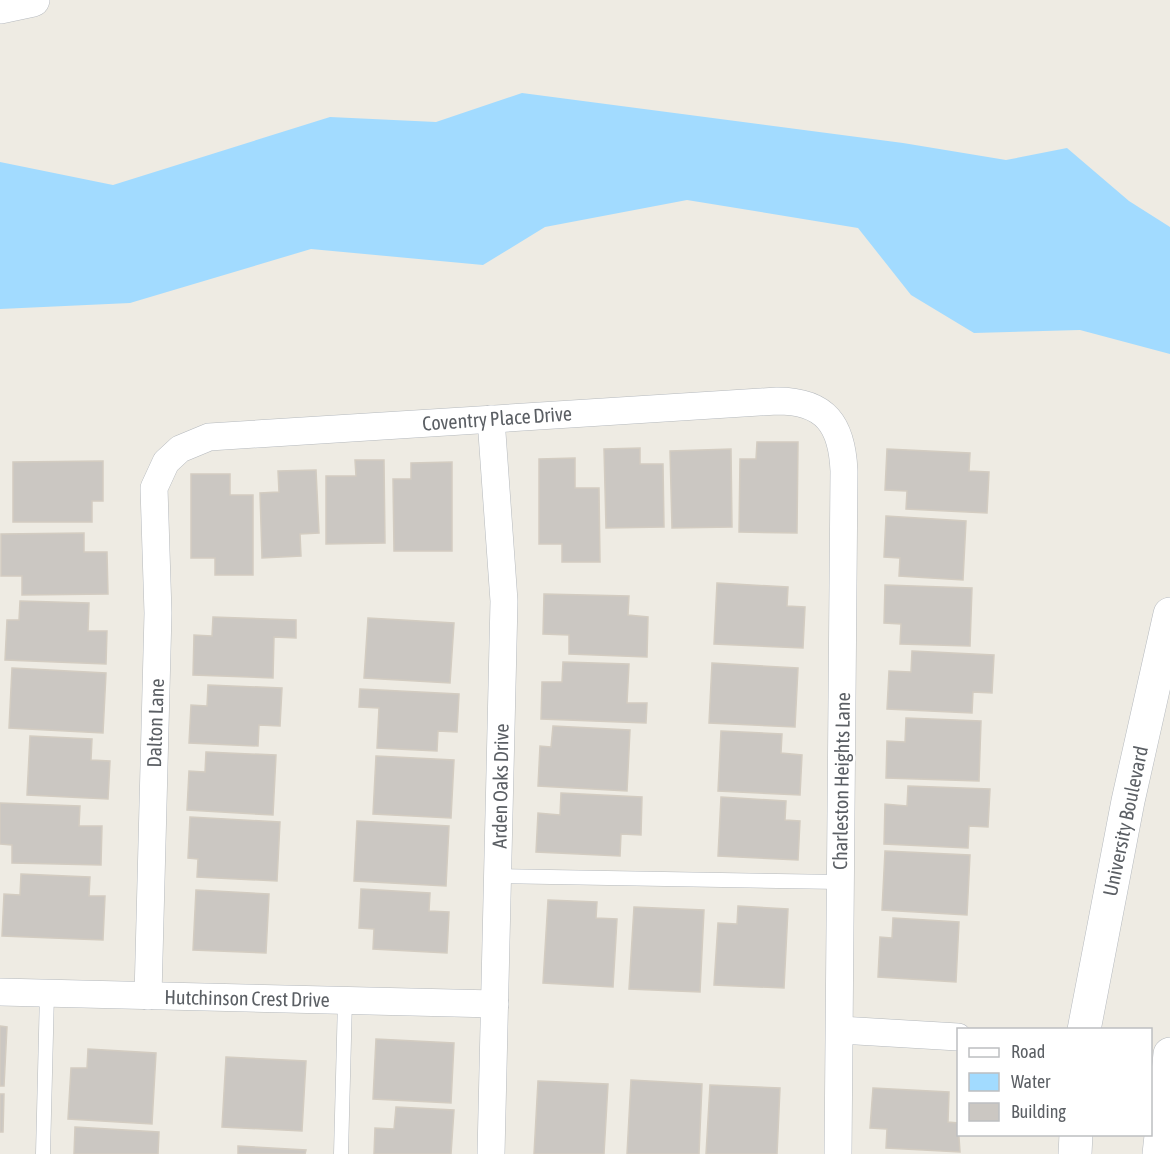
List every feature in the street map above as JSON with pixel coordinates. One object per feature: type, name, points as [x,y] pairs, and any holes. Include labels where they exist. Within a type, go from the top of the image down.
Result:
[{"type":"main road","points":[[0,7],[33,0]]},
{"type":"main road","name":"University Boulevard","points":[[1084,1028],[1128,801],[1170,614]]},
{"type":"main road","points":[[1157,1154],[1170,1054]]},
{"type":"main road","points":[[1075,1154],[1076,1136]]},
{"type":"main road","points":[[1147,1136],[1157,1154]]},
{"type":"street","name":"Coventry Place Drive","points":[[172,456],[192,442],[209,437],[777,401],[806,404],[823,413]]},
{"type":"street","name":"Charleston Heights Lane","points":[[823,413],[840,437],[845,491],[838,1154]]},
{"type":"street","name":"Arden Oaks Drive","points":[[491,419],[504,601],[491,1154]]},
{"type":"street","name":"Dalton Lane","points":[[148,996],[158,613],[154,504],[157,479],[172,456]]},
{"type":"street","name":"Hutchinson Crest Drive","points":[[0,992],[495,1004]]},
{"type":"street","points":[[840,1030],[957,1036]]},
{"type":"lane","points":[[498,876],[840,882]]},
{"type":"lane","points":[[43,1154],[47,993]]},
{"type":"lane","points":[[341,1154],[345,1000]]},
{"type":"water","points":[[522,93],[903,143],[1006,160],[1067,148],[1129,201],[1170,227],[1170,354],[1080,330],[974,333],[911,295],[858,228],[687,200],[545,227],[483,265],[311,249],[130,303],[0,309],[0,162],[113,185],[330,117],[436,122]]},
{"type":"building","points":[[757,442],[798,442],[797,533],[739,532],[740,459],[756,459]]},
{"type":"building","points":[[640,448],[640,464],[663,464],[664,527],[606,528],[604,449]]},
{"type":"building","points":[[731,449],[732,527],[672,528],[670,451]]},
{"type":"building","points":[[887,449],[970,453],[969,471],[989,472],[987,513],[906,509],[907,491],[885,490]]},
{"type":"building","points":[[575,458],[575,488],[599,488],[600,562],[562,562],[562,544],[539,544],[539,459]]},
{"type":"building","points":[[355,460],[384,460],[385,543],[326,544],[326,476],[356,476]]},
{"type":"building","points":[[103,461],[103,501],[92,501],[92,522],[13,522],[13,462]]},
{"type":"building","points":[[452,462],[452,551],[394,551],[393,479],[411,479],[411,463]]},
{"type":"building","points":[[316,470],[319,533],[300,534],[301,556],[262,558],[260,493],[279,492],[278,471]]},
{"type":"building","points":[[191,474],[230,474],[230,495],[253,495],[253,575],[215,575],[215,558],[191,558]]},
{"type":"building","points":[[886,516],[966,521],[963,580],[899,576],[900,558],[884,557]]},
{"type":"building","points":[[84,533],[84,552],[107,552],[108,594],[22,595],[22,576],[1,576],[1,534]]},
{"type":"building","points":[[717,583],[788,587],[787,606],[805,607],[803,648],[714,644]]},
{"type":"building","points":[[885,585],[972,588],[970,646],[900,644],[901,624],[884,623]]},
{"type":"building","points":[[544,594],[629,596],[628,615],[648,617],[647,657],[569,654],[569,635],[543,634]]},
{"type":"building","points":[[20,601],[89,603],[88,631],[107,631],[106,664],[5,660],[7,620],[19,620]]},
{"type":"building","points":[[213,617],[296,620],[296,638],[274,637],[273,678],[193,675],[194,635],[212,636]]},
{"type":"building","points":[[368,618],[454,623],[450,683],[364,678]]},
{"type":"building","points":[[912,651],[994,655],[992,693],[973,692],[972,713],[887,709],[889,671],[911,672]]},
{"type":"building","points":[[563,662],[629,664],[627,703],[647,703],[646,723],[541,719],[542,682],[562,682]]},
{"type":"building","points":[[712,663],[798,668],[795,727],[709,723]]},
{"type":"building","points":[[12,668],[106,673],[103,733],[9,728]]},
{"type":"building","points":[[208,685],[282,688],[280,726],[259,725],[258,746],[189,743],[191,705],[207,706]]},
{"type":"building","points":[[360,689],[459,694],[457,732],[438,731],[437,751],[377,748],[379,708],[359,707]]},
{"type":"building","points":[[906,718],[981,721],[979,781],[886,778],[887,741],[905,742]]},
{"type":"building","points":[[553,726],[630,730],[627,791],[538,786],[540,746],[551,747]]},
{"type":"building","points":[[721,731],[782,734],[781,753],[802,755],[800,795],[718,791]]},
{"type":"building","points":[[30,736],[92,739],[91,760],[110,761],[108,799],[27,795]]},
{"type":"building","points":[[206,752],[276,755],[273,815],[187,810],[189,771],[205,772]]},
{"type":"building","points":[[376,756],[454,760],[451,818],[373,814]]},
{"type":"building","points":[[908,786],[990,789],[988,827],[969,826],[968,848],[884,844],[885,804],[907,806]]},
{"type":"building","points":[[561,793],[642,797],[641,835],[621,834],[620,856],[536,852],[538,813],[560,815]]},
{"type":"building","points":[[721,797],[786,801],[785,820],[800,821],[798,860],[718,856]]},
{"type":"building","points":[[0,803],[80,806],[79,826],[102,826],[101,865],[12,863],[12,845],[0,844]]},
{"type":"building","points":[[190,817],[280,822],[277,881],[197,877],[198,859],[188,858]]},
{"type":"building","points":[[357,821],[449,826],[446,886],[354,881]]},
{"type":"building","points":[[885,851],[970,855],[967,915],[882,910]]},
{"type":"building","points":[[21,874],[90,877],[89,896],[105,896],[103,940],[2,936],[4,894],[20,895]]},
{"type":"building","points":[[361,889],[430,893],[429,911],[449,912],[447,953],[373,949],[374,929],[359,928]]},
{"type":"building","points":[[196,890],[269,894],[266,953],[193,950]]},
{"type":"building","points":[[548,900],[597,902],[596,918],[617,919],[613,987],[543,983]]},
{"type":"building","points":[[738,906],[788,909],[784,988],[714,985],[718,923],[737,924]]},
{"type":"building","points":[[634,907],[704,910],[700,992],[629,989]]},
{"type":"building","points":[[893,918],[959,922],[956,982],[878,977],[880,937],[892,938]]},
{"type":"building","points":[[0,1026],[7,1027],[4,1086],[0,1086]]},
{"type":"building","points":[[376,1039],[454,1043],[451,1103],[373,1099]]},
{"type":"building","points":[[88,1049],[156,1053],[152,1124],[68,1119],[71,1068],[87,1068]]},
{"type":"building","points":[[226,1057],[306,1061],[302,1131],[222,1127]]},
{"type":"building","points":[[631,1080],[702,1084],[699,1154],[627,1154]]},
{"type":"building","points":[[538,1081],[608,1084],[604,1154],[534,1154]]},
{"type":"building","points":[[710,1085],[780,1088],[777,1154],[706,1154]]},
{"type":"building","points":[[873,1088],[949,1092],[948,1122],[957,1123],[960,1152],[886,1148],[887,1129],[870,1128]]},
{"type":"building","points":[[0,1094],[4,1094],[3,1132],[0,1132]]},
{"type":"building","points":[[396,1107],[454,1110],[451,1154],[374,1154],[375,1128],[394,1129]]},
{"type":"building","points":[[75,1127],[159,1132],[158,1154],[74,1154]]},
{"type":"building","points":[[238,1146],[306,1150],[305,1154],[238,1154]]}]
